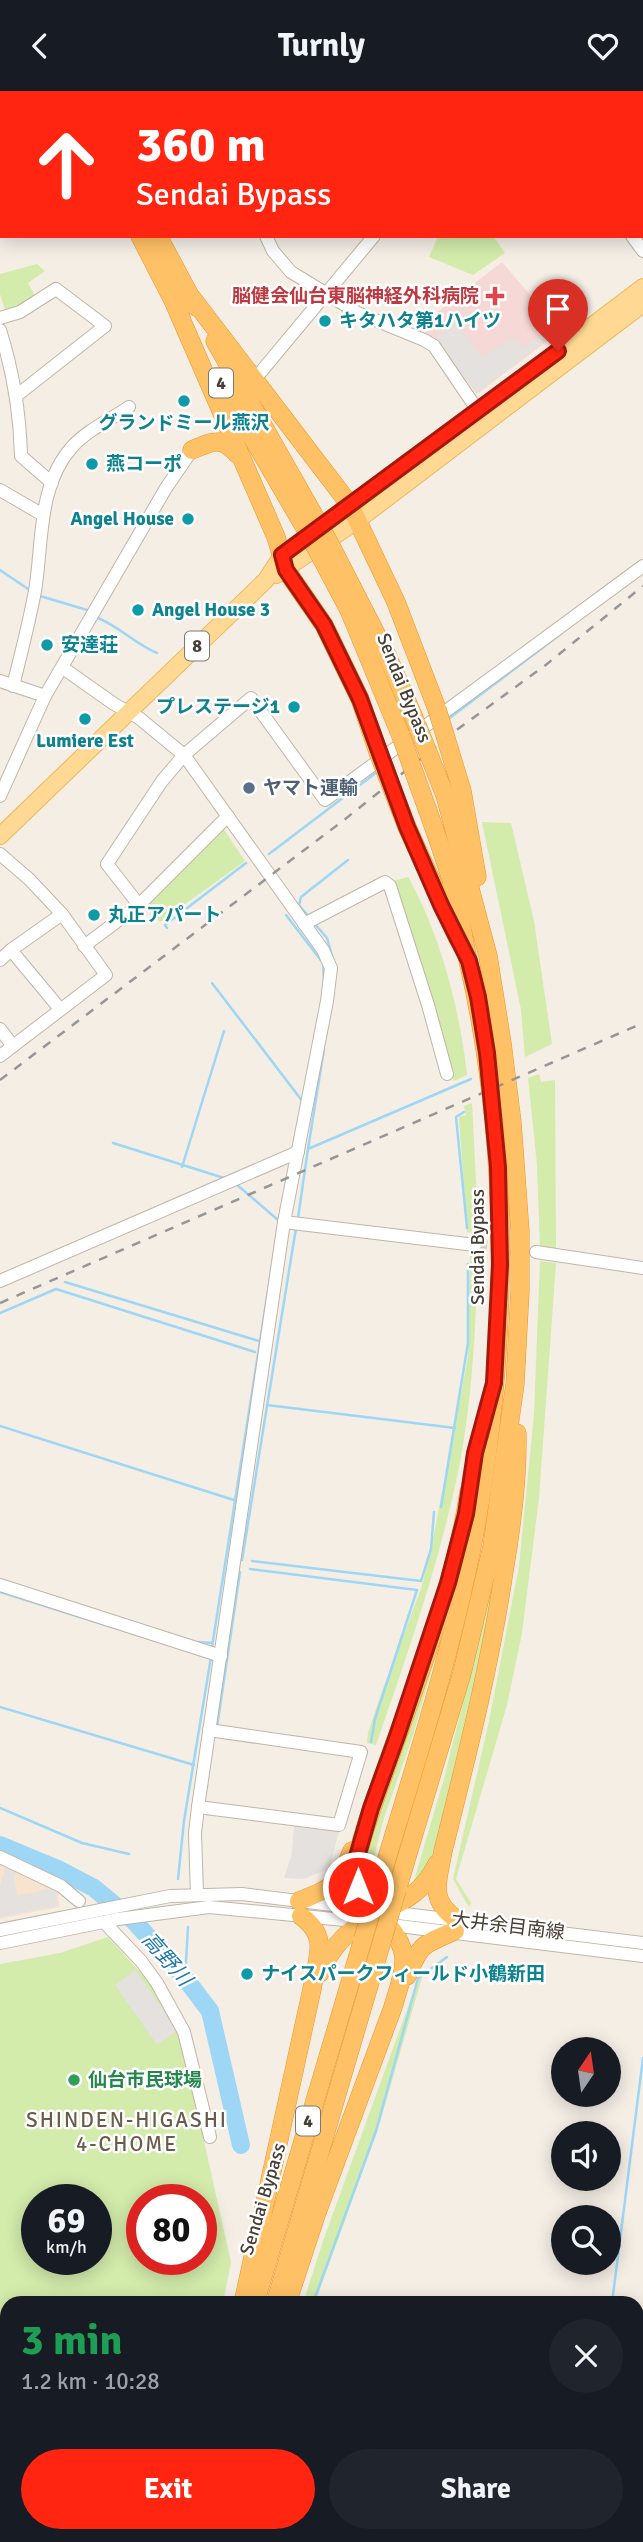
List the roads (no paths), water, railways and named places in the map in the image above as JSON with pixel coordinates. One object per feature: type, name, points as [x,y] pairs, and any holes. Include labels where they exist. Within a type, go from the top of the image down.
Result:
[{"type":"highway","name":"Sendai Bypass","points":[[141,238],[183,302],[387,655],[417,725],[454,793],[488,956],[502,1043],[512,1122],[520,1231],[515,1384],[492,1547],[462,1673],[397,1890],[376,1923],[257,2296]]},
{"type":"highway","name":"Sendai Bypass","points":[[159,238],[183,302]]},
{"type":"highway","points":[[183,302],[255,379],[354,512],[396,602],[437,709],[454,793]]},
{"type":"highway","points":[[183,302],[222,412],[284,562],[324,625],[360,699],[407,827],[469,961]]},
{"type":"highway","points":[[192,450],[222,412]]},
{"type":"highway","points":[[192,450],[219,441],[229,445],[240,457]]},
{"type":"highway","name":"Sendai Bypass","points":[[277,2296],[376,1923],[378,1888],[442,1674],[458,1610],[477,1521],[494,1383],[500,1265],[498,1167],[487,1053],[478,997],[452,881],[401,736],[326,552]]},
{"type":"highway","points":[[245,2296],[312,1989],[320,1941],[317,1930],[300,1908],[335,1884],[346,1868],[371,1808],[448,1583],[466,1514],[475,1453],[494,1383]]},
{"type":"highway","points":[[289,2296],[316,2215],[393,2007],[419,1949],[455,1925],[438,1900],[437,1890],[443,1851],[496,1624],[512,1525],[518,1458],[515,1384]]},
{"type":"highway","points":[[371,1808],[354,1867],[358,1887],[376,1923],[402,1947],[404,1961],[393,2007]]},
{"type":"highway","points":[[312,1989],[335,1946],[376,1923],[420,1891],[443,1851]]},
{"type":"main road","name":"8","points":[[486,414],[643,287]]},
{"type":"main road","name":"8","points":[[0,834],[284,562],[486,414],[643,304]]},
{"type":"street","points":[[267,238],[291,272],[358,313],[434,346],[472,403],[486,414]]},
{"type":"street","points":[[255,379],[372,238]]},
{"type":"street","points":[[0,318],[20,312],[56,289],[105,326],[16,396]]},
{"type":"street","points":[[0,330],[8,354],[16,396],[21,456],[52,483]]},
{"type":"street","points":[[0,366],[8,354]]},
{"type":"street","points":[[13,686],[34,594],[43,515],[52,483],[71,448],[85,435],[129,407]]},
{"type":"street","points":[[0,796],[45,696],[166,488],[192,450]]},
{"type":"street","points":[[0,490],[43,515]]},
{"type":"street","points":[[139,905],[107,864],[162,781],[184,755],[251,698],[325,800],[643,566]]},
{"type":"street","points":[[63,668],[139,717],[184,755],[228,817],[310,921],[331,968],[327,1001],[295,1154],[215,1654],[209,1730],[195,1833],[197,1894]]},
{"type":"street","points":[[0,681],[45,696]]},
{"type":"street","points":[[84,946],[139,905],[228,817]]},
{"type":"street","points":[[0,854],[29,879],[62,914],[106,975],[0,1056]]},
{"type":"street","points":[[310,921],[384,882],[390,885],[447,1074]]},
{"type":"street","points":[[0,960],[62,914]]},
{"type":"street","points":[[11,950],[60,1009]]},
{"type":"street","points":[[0,1029],[13,1047]]},
{"type":"street","points":[[0,1281],[295,1154]]},
{"type":"street","points":[[284,1222],[475,1245]]},
{"type":"street","points":[[537,1252],[643,1268]]},
{"type":"street","points":[[0,1584],[215,1654]]},
{"type":"street","points":[[198,1807],[339,1825],[361,1752],[209,1730]]},
{"type":"street","points":[[0,1857],[61,1886],[79,1901]]},
{"type":"street","points":[[0,1930],[170,1896],[242,1894],[376,1923],[455,1925],[643,1956]]},
{"type":"street","points":[[0,1943],[155,1913],[209,1907],[300,1908]]},
{"type":"street","points":[[104,1922],[141,1961],[157,1983],[184,2032],[210,2137]]},
{"type":"street","name":"大井余目南線","points":[[455,1925],[643,1943]]},
{"type":"waterway","points":[[0,570],[28,589]]},
{"type":"waterway","points":[[40,596],[87,610]]},
{"type":"waterway","points":[[98,618],[157,653]]},
{"type":"waterway","points":[[447,720],[562,633]]},
{"type":"waterway","points":[[269,854],[377,772]]},
{"type":"waterway","points":[[310,918],[299,905],[301,897],[348,860]]},
{"type":"waterway","points":[[167,928],[165,925],[246,863]]},
{"type":"waterway","points":[[286,915],[323,963],[324,980]]},
{"type":"waterway","points":[[314,923],[327,938],[335,966]]},
{"type":"waterway","points":[[212,983],[303,1102]]},
{"type":"waterway","points":[[182,1167],[224,1031]]},
{"type":"waterway","points":[[324,1049],[308,1149],[471,1079]]},
{"type":"waterway","points":[[464,1112],[456,1117],[467,1228]]},
{"type":"waterway","points":[[113,1143],[224,1178]]},
{"type":"waterway","points":[[298,1218],[308,1149]]},
{"type":"waterway","points":[[236,1184],[278,1220]]},
{"type":"waterway","points":[[212,1647],[281,1208]]},
{"type":"waterway","points":[[242,1560],[296,1228]]},
{"type":"waterway","points":[[441,1507],[468,1343],[468,1264]]},
{"type":"waterway","points":[[65,1282],[259,1341]]},
{"type":"waterway","points":[[0,1313],[56,1289],[255,1352]]},
{"type":"waterway","points":[[267,1405],[455,1428]]},
{"type":"waterway","points":[[0,1426],[234,1500]]},
{"type":"waterway","points":[[252,1561],[421,1581],[431,1549],[434,1512]]},
{"type":"waterway","points":[[250,1569],[417,1590],[375,1719],[371,1742]]},
{"type":"waterway","points":[[217,1727],[240,1572]]},
{"type":"waterway","points":[[0,1592],[204,1656]]},
{"type":"waterway","points":[[198,1642],[212,1643]]},
{"type":"waterway","points":[[178,1879],[184,1821],[211,1657]]},
{"type":"waterway","points":[[0,1707],[194,1765]]},
{"type":"waterway","points":[[0,1808],[82,1843],[129,1854]]},
{"type":"waterway","name":"高野川","points":[[0,1845],[58,1869],[94,1888],[134,1921],[185,1978],[210,2011],[241,2145]]},
{"type":"waterway","points":[[185,1978],[188,1927]]},
{"type":"waterway","points":[[316,2296],[376,2131],[418,1978],[447,1957]]},
{"type":"waterway","points":[[613,2296],[643,2058]]},
{"type":"tunnel","points":[[475,1245],[527,1251]]},
{"type":"railway","points":[[0,1080],[344,820],[458,729],[547,664],[643,586]]},
{"type":"railway","points":[[0,1303],[643,1023]]},
{"type":"place","name":"脳健会仙台東脳神経外科病院","points":[[495,296]]},
{"type":"place","name":"キタハタ第1ハイツ","points":[[325,321]]},
{"type":"place","name":"グランドミール燕沢","points":[[184,401]]},
{"type":"place","name":"燕コーポ","points":[[92,464]]},
{"type":"place","name":"Angel House","points":[[188,519]]},
{"type":"place","name":"Angel House 3","points":[[138,610]]},
{"type":"place","name":"安達荘","points":[[47,645]]},
{"type":"place","name":"プレステージ1","points":[[294,707]]},
{"type":"place","name":"Lumiere Est","points":[[85,719]]},
{"type":"place","name":"ヤマト運輸","points":[[249,788]]},
{"type":"place","name":"丸正アパート","points":[[94,915]]},
{"type":"place","name":"ナイスパークフィールド小鶴新田","points":[[247,1974]]},
{"type":"place","name":"仙台市民球場","points":[[74,2080]]},
{"type":"district","name":"SHINDEN-HIGASHI 4-CHOME","points":[[127,2132]]}]
